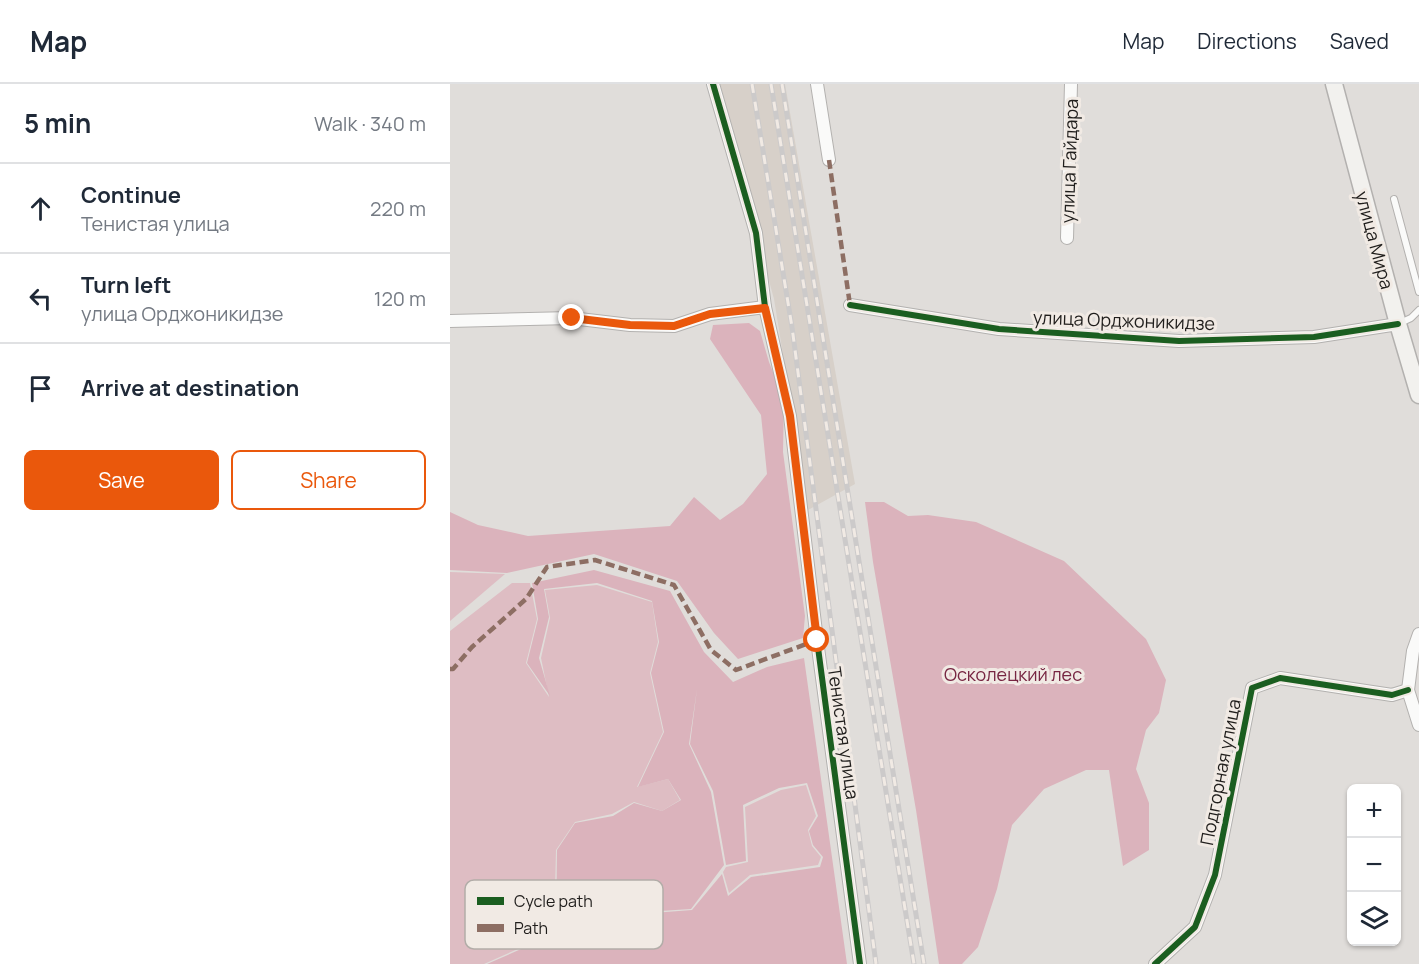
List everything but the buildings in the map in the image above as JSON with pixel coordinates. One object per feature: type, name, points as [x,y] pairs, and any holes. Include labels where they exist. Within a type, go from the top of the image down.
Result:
[{"type":"main road","name":"улица Мира","points":[[1334,84],[1419,394]]},
{"type":"street","name":"Тенистая улица","points":[[713,84],[756,233],[765,308],[790,416],[815,629],[860,964]]},
{"type":"street","points":[[818,84],[829,160]]},
{"type":"street","name":"улица Гайдара","points":[[1067,238],[1071,84]]},
{"type":"street","name":"улица Орджоникидзе","points":[[850,305],[999,329],[1179,340],[1314,337],[1398,324]]},
{"type":"street","points":[[450,321],[572,318],[630,325],[674,326],[710,314],[765,308]]},
{"type":"street","points":[[1419,634],[1413,651],[1408,690],[1419,725]]},
{"type":"street","name":"Подгорная улица","points":[[1155,964],[1195,927],[1215,875],[1252,688],[1280,678],[1392,695],[1408,690]]},
{"type":"lane","points":[[1394,199],[1419,292]]},
{"type":"lane","points":[[1413,270],[1419,275]]},
{"type":"lane","points":[[1398,324],[1411,318],[1419,310]]},
{"type":"shaded area","points":[[715,84],[785,84],[855,484],[808,510],[774,299]]},
{"type":"shaded area","points":[[450,572],[505,574],[450,621]]},
{"type":"shaded area","points":[[512,583],[530,583],[537,619],[526,663],[549,697],[541,658],[550,618],[545,590],[597,585],[652,602],[658,642],[650,673],[663,732],[637,787],[668,779],[680,800],[662,811],[634,802],[612,814],[575,822],[556,850],[555,880],[465,880],[465,949],[518,949],[484,964],[450,964],[450,631]]},
{"type":"shaded area","points":[[806,785],[816,816],[808,830],[812,846],[821,857],[818,865],[750,875],[729,893],[723,872],[726,867],[748,862],[745,807],[781,790]]},
{"type":"green space","points":[[749,323],[760,331],[784,400],[783,452],[805,616],[803,638],[738,659],[714,633],[677,581],[594,554],[507,573],[450,570],[450,512],[478,525],[528,536],[670,526],[694,497],[720,520],[743,504],[767,474],[761,415],[710,339],[713,325]]},
{"type":"green space","name":"Осколецкий лес","points":[[865,502],[884,502],[908,516],[928,515],[976,522],[1064,561],[1146,639],[1166,680],[1159,713],[1146,730],[1136,769],[1149,803],[1149,850],[1123,866],[1109,770],[1086,770],[1044,789],[1012,825],[997,889],[978,947],[962,964],[939,964]]},
{"type":"green space","points":[[594,570],[670,591],[704,652],[733,682],[767,667],[804,658],[847,964],[487,964],[521,949],[663,949],[663,912],[692,910],[722,874],[728,896],[751,877],[820,867],[823,857],[813,845],[809,831],[818,816],[807,783],[779,788],[743,805],[746,861],[726,865],[713,791],[690,744],[697,689],[689,744],[711,792],[724,865],[691,909],[663,911],[663,880],[557,880],[557,850],[575,823],[613,816],[634,803],[662,811],[681,800],[668,779],[638,787],[664,732],[651,673],[659,642],[652,601],[597,583],[544,589],[549,617],[539,658],[550,696],[527,663],[538,619],[532,583]]},
{"type":"railway","points":[[752,84],[792,327],[876,964]]},
{"type":"railway","points":[[771,84],[914,964]]},
{"type":"railway","points":[[782,84],[924,964]]},
{"type":"marked path","points":[[829,160],[850,305]]},
{"type":"marked path","points":[[450,669],[453,669],[472,647],[526,599],[547,567],[595,560],[674,585],[711,650],[736,670],[817,640]]},
{"type":"cycle path","points":[[713,84],[756,233],[765,307],[790,416],[860,964]]},
{"type":"cycle path","points":[[850,305],[999,329],[1179,341],[1314,337],[1398,324]]},
{"type":"cycle path","points":[[1155,964],[1195,927],[1215,875],[1252,688],[1280,678],[1392,695],[1408,690]]},
{"type":"route","points":[[572,318],[630,325],[674,326],[710,314],[765,308],[790,416],[817,640]]}]
